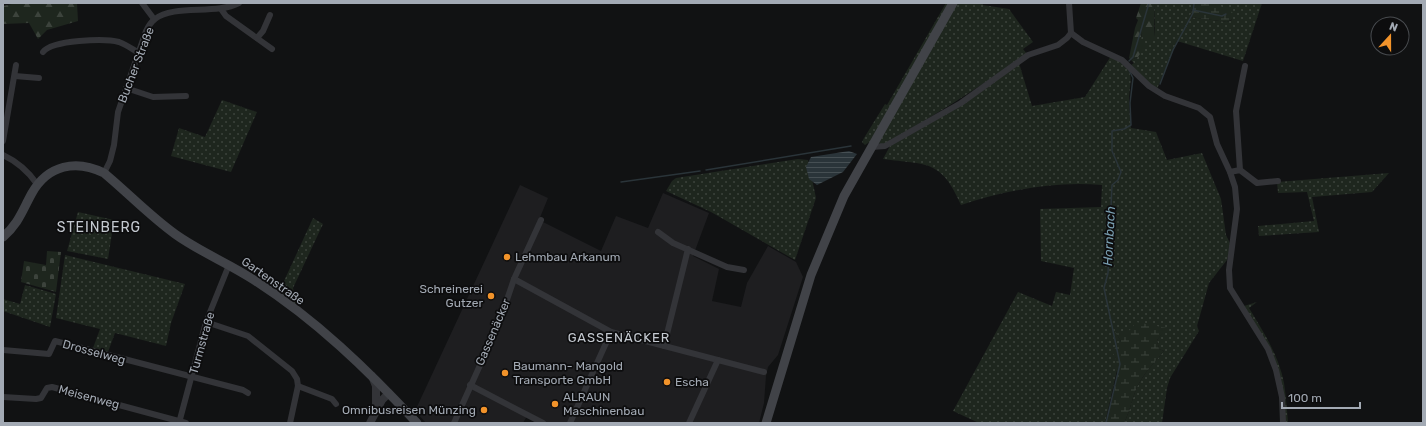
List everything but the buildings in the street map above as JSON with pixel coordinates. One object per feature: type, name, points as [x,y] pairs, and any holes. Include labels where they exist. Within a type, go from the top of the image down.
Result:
[{"type":"main road","points":[[766,423],[820,251],[844,196],[954,3]]},
{"type":"main road","points":[[3,237],[18,222],[38,184],[56,170],[74,165],[92,167],[104,173]]},
{"type":"main road","name":"Gartenstraße","points":[[104,173],[174,233],[194,247],[254,280],[326,334],[372,376],[417,423]]},
{"type":"street","points":[[142,3],[154,19]]},
{"type":"street","name":"Bucher Straße","points":[[104,173],[110,161],[114,145],[118,112],[146,31],[154,19],[160,16],[205,6],[221,9],[239,3]]},
{"type":"street","points":[[871,147],[885,146],[942,115],[992,82],[1028,55],[1058,45],[1071,33],[1069,3]]},
{"type":"street","points":[[221,9],[226,16],[272,49]]},
{"type":"street","points":[[257,38],[263,31],[270,15]]},
{"type":"street","points":[[1071,33],[1083,42],[1122,60],[1148,86],[1165,96],[1198,108],[1210,117],[1217,144],[1235,187],[1237,209],[1229,270],[1230,288],[1268,349],[1276,370],[1282,397],[1283,423]]},
{"type":"street","points":[[43,52],[46,48],[66,43],[100,39],[118,42],[139,53]]},
{"type":"street","points":[[3,141],[16,65]]},
{"type":"street","points":[[1240,170],[1236,111],[1245,66]]},
{"type":"street","points":[[15,76],[39,78]]},
{"type":"street","points":[[126,88],[153,97],[186,96]]},
{"type":"street","points":[[3,155],[14,160],[28,172],[38,184]]},
{"type":"street","points":[[1230,172],[1240,170],[1257,183],[1278,181]]},
{"type":"street","name":"Gassenäcker","points":[[454,423],[499,322],[514,279],[541,220]]},
{"type":"street","points":[[658,232],[672,243],[727,267],[744,270]]},
{"type":"street","points":[[664,346],[688,249]]},
{"type":"street","name":"Turmstraße","points":[[182,422],[206,322],[229,265]]},
{"type":"street","points":[[514,279],[611,332],[764,372]]},
{"type":"street","points":[[206,322],[248,336],[292,371],[297,380],[298,386],[290,423]]},
{"type":"street","points":[[570,423],[611,332]]},
{"type":"street","name":"Drosselweg","points":[[3,350],[49,354],[55,341],[192,377]]},
{"type":"street","points":[[689,423],[718,360]]},
{"type":"street","points":[[372,376],[376,386],[374,406],[376,411]]},
{"type":"street","points":[[192,377],[243,390],[248,393]]},
{"type":"street","points":[[470,385],[543,423]]},
{"type":"street","points":[[298,386],[332,399],[336,404]]},
{"type":"street","name":"Meisenweg","points":[[3,397],[41,398],[47,388],[52,387],[182,422]]},
{"type":"street","points":[[370,423],[382,400],[389,393]]},
{"type":"shaded area","points":[[849,151],[857,154],[843,172],[817,185],[809,179],[806,167],[811,157]]},
{"type":"shaded area","points":[[520,185],[548,198],[539,220],[601,251],[616,216],[648,228],[663,193],[709,213],[693,256],[719,269],[712,301],[741,307],[747,283],[768,246],[796,262],[803,277],[778,355],[768,367],[764,403],[759,423],[539,423],[527,416],[523,423],[426,423],[415,411]]},
{"type":"green space","points":[[16,3],[77,3],[78,21],[47,30],[38,39],[29,23],[3,24],[3,6]]},
{"type":"green space","points":[[946,3],[951,3],[871,141],[865,145],[862,142],[864,138],[885,104],[887,105]]},
{"type":"green space","points":[[956,3],[983,3],[983,5],[1009,9],[1033,42],[1023,49],[1027,54],[939,112],[885,144],[880,144],[878,141]]},
{"type":"green space","points":[[1141,3],[1154,3],[1155,37],[1152,40],[1148,39],[1142,33],[1141,38],[1145,46],[1138,57],[1131,60],[1129,58],[1138,20],[1136,18]]},
{"type":"green space","points":[[1154,3],[1194,3],[1190,17],[1227,22],[1232,20],[1214,6],[1204,3],[1262,3],[1243,61],[1177,41],[1157,89],[1149,84],[1131,65],[1134,63],[1131,60],[1138,57],[1142,33],[1155,37]]},
{"type":"green space","points":[[1194,3],[1210,4],[1226,8],[1234,14],[1234,16],[1227,22],[1190,17]]},
{"type":"green space","points":[[1111,56],[1129,71],[1131,81],[1129,103],[1131,128],[1156,132],[1167,160],[1202,153],[1221,199],[1226,235],[1231,245],[1227,260],[1209,283],[1197,326],[1199,331],[1170,378],[1167,388],[1162,423],[1124,423],[1137,387],[1149,368],[1164,351],[1159,349],[1157,340],[1166,328],[1123,334],[1116,333],[1121,341],[1115,356],[1118,366],[1105,423],[979,423],[953,411],[1018,292],[1052,306],[1056,292],[1070,295],[1074,268],[1041,261],[1040,209],[1101,207],[1102,185],[1066,184],[1030,188],[995,195],[961,205],[947,179],[931,167],[911,162],[883,159],[890,146],[1019,63],[1032,106],[1085,97]]},
{"type":"green space","points":[[222,100],[257,112],[231,172],[171,156],[179,128],[205,137]]},
{"type":"green space","points":[[798,159],[808,160],[816,198],[795,260],[711,212],[666,191],[672,181],[676,178]]},
{"type":"green space","points":[[1389,173],[1372,192],[1312,197],[1319,232],[1259,236],[1258,226],[1314,221],[1307,192],[1278,193],[1277,182]]},
{"type":"green space","points":[[78,212],[114,220],[108,259],[67,251]]},
{"type":"green space","points":[[313,218],[323,224],[293,288],[296,304],[279,292]]},
{"type":"green space","points":[[47,251],[61,252],[56,292],[21,282],[24,261],[46,265]]},
{"type":"green space","points":[[65,255],[185,284],[171,323],[166,346],[115,333],[108,352],[93,348],[100,329],[56,318]]},
{"type":"green space","points":[[25,285],[56,294],[50,327],[3,311],[3,299],[20,304]]},
{"type":"green space","points":[[1257,302],[1249,308],[1270,344],[1282,373],[1288,423],[1285,423],[1283,393],[1262,335],[1244,306]]},
{"type":"green space","points":[[1136,322],[1167,328],[1157,340],[1159,349],[1164,351],[1137,387],[1124,423],[1105,423],[1113,397],[1117,376],[1116,359],[1112,352],[1121,341],[1115,332],[1128,332]]},
{"type":"waterway","points":[[1129,61],[1133,57],[1149,3]]},
{"type":"waterway","points":[[1160,84],[1173,50],[1193,13],[1194,3]]},
{"type":"waterway","points":[[1193,10],[1222,16],[1226,14]]},
{"type":"waterway","name":"Hornbach","points":[[1106,423],[1120,364],[1104,288],[1108,273],[1112,185],[1118,180],[1121,172],[1112,151],[1112,131],[1124,129],[1131,125],[1130,103],[1133,78],[1129,70]]},
{"type":"waterway","points":[[706,170],[851,146]]},
{"type":"waterway","points":[[621,182],[700,171]]},
{"type":"place","name":"Lehmbau Arkanum","points":[[507,257]]},
{"type":"place","name":"Schreinerei Gutzer","points":[[491,296]]},
{"type":"place","name":"Baumann- Mangold Transporte GmbH","points":[[505,373]]},
{"type":"place","name":"Escha","points":[[667,382]]},
{"type":"place","name":"ALRAUN Maschinenbau","points":[[555,404]]},
{"type":"place","name":"Omnibusreisen Münzing","points":[[484,410]]},
{"type":"district","name":"STEINBERG","points":[[99,227]]},
{"type":"district","name":"GASSENÄCKER","points":[[619,337]]}]
